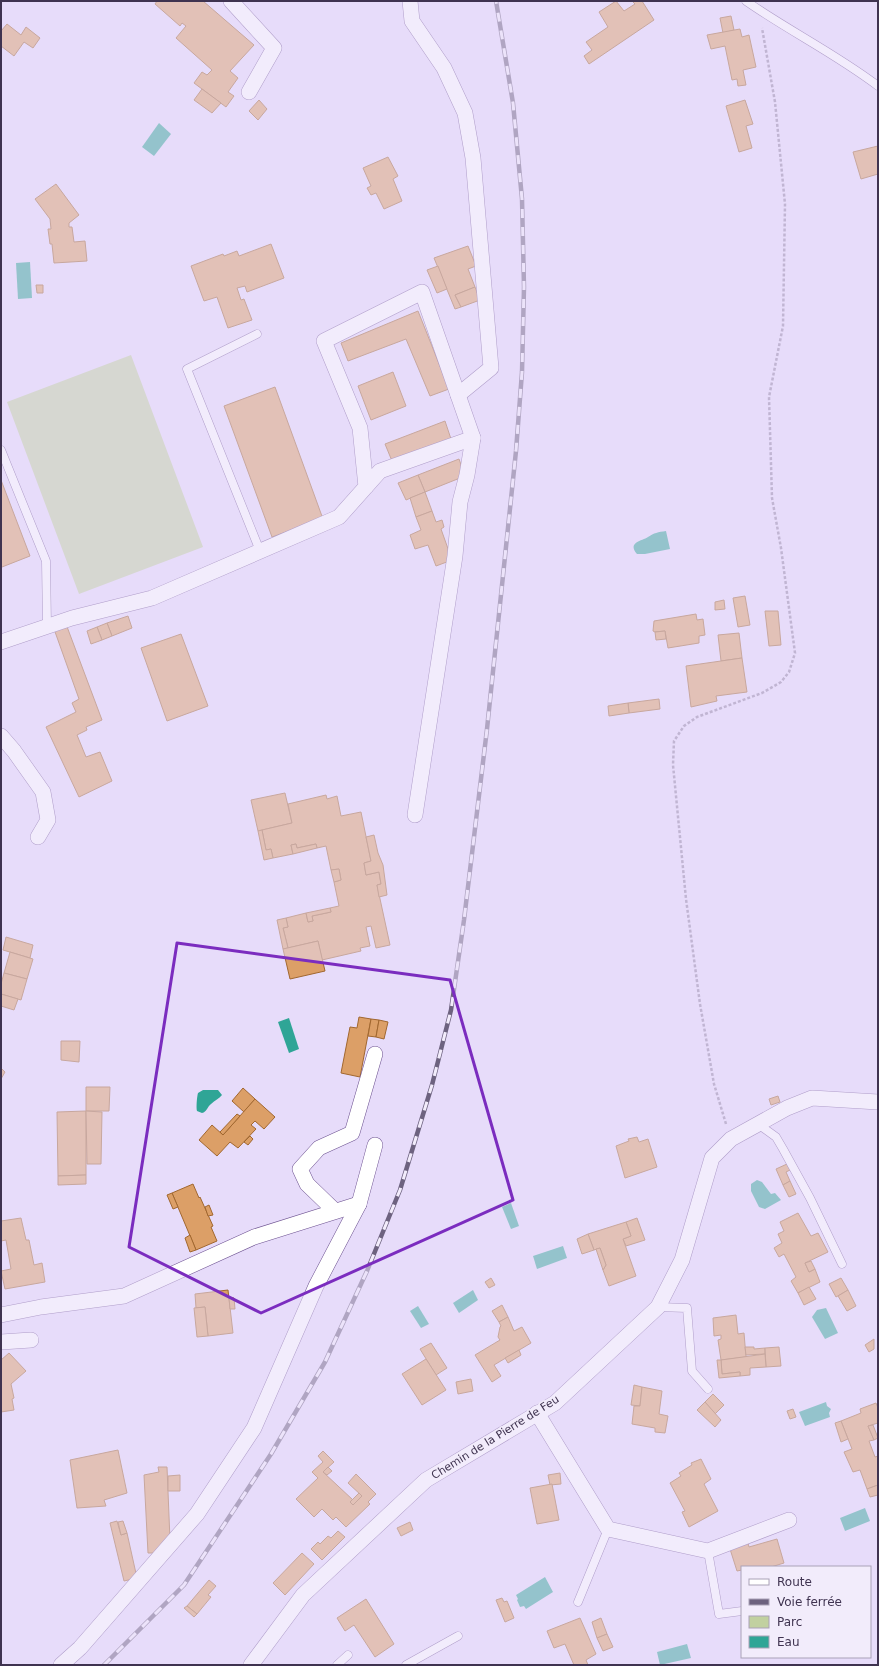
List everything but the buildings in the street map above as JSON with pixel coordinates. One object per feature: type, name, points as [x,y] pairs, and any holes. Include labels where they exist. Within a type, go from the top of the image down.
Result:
[{"type":"street","points":[[231,1],[274,48],[249,92]]},
{"type":"street","points":[[410,1],[412,22],[444,68],[465,114],[473,158],[491,368],[458,395]]},
{"type":"street","points":[[366,487],[360,428],[324,341],[422,292],[474,438],[460,502],[455,556],[415,815]]},
{"type":"street","points":[[1,642],[72,618],[152,598],[339,517],[380,471],[474,438]]},
{"type":"street","points":[[1,736],[14,751],[43,792],[48,820],[38,837]]},
{"type":"street","points":[[335,1211],[307,1184],[300,1168],[319,1148],[352,1133],[375,1054]]},
{"type":"street","name":"Chemin de la Pierre de Feu","points":[[251,1665],[303,1595],[426,1480],[555,1403],[658,1307],[682,1260],[712,1158],[731,1140],[787,1108],[812,1098],[878,1102]]},
{"type":"street","points":[[61,1665],[80,1648],[198,1514],[254,1428],[316,1286],[359,1204],[375,1145]]},
{"type":"street","points":[[1,1315],[41,1307],[124,1296],[254,1237],[359,1204]]},
{"type":"street","points":[[1,1342],[31,1340]]},
{"type":"street","points":[[538,1413],[608,1530],[708,1551],[789,1520]]},
{"type":"lane","points":[[746,1],[776,22],[854,68],[878,86]]},
{"type":"lane","points":[[257,334],[186,370],[260,551]]},
{"type":"lane","points":[[1,450],[46,561],[47,626]]},
{"type":"lane","points":[[758,1124],[776,1137],[810,1198],[842,1264]]},
{"type":"lane","points":[[658,1307],[687,1308],[692,1371],[708,1389]]},
{"type":"lane","points":[[578,1602],[608,1530]]},
{"type":"lane","points":[[708,1551],[719,1614],[741,1611]]},
{"type":"lane","points":[[406,1665],[458,1636]]},
{"type":"lane","points":[[337,1665],[348,1655]]},
{"type":"path","points":[[731,1140],[714,1084],[700,1004],[686,891],[673,765],[674,741],[684,726],[697,717],[762,693],[781,682],[788,672],[794,653],[781,548],[772,498],[769,397],[783,326],[785,204],[775,102],[761,22]]},
{"type":"highlighted area","points":[[177,943],[450,980],[513,1200],[261,1313],[129,1247]]},
{"type":"green space","points":[[131,355],[203,547],[79,594],[7,402]]},
{"type":"water","points":[[159,123],[171,134],[154,156],[142,147]]},
{"type":"water","points":[[30,262],[32,298],[18,299],[16,263]]},
{"type":"water","points":[[666,531],[670,549],[645,554],[637,554],[634,550],[636,542],[658,532]]},
{"type":"water","points":[[289,1018],[299,1049],[289,1053],[278,1022]]},
{"type":"water","points":[[203,1090],[218,1090],[222,1095],[210,1105],[205,1112],[202,1113],[197,1111],[197,1105],[198,1093]]},
{"type":"water","points":[[757,1180],[762,1182],[771,1194],[775,1193],[781,1200],[765,1209],[759,1207],[751,1191],[751,1184]]},
{"type":"water","points":[[511,1203],[519,1226],[511,1229],[502,1207]]},
{"type":"water","points":[[563,1246],[567,1258],[537,1269],[533,1256]]},
{"type":"water","points":[[473,1290],[478,1300],[459,1313],[453,1303]]},
{"type":"water","points":[[418,1306],[429,1324],[421,1328],[410,1311]]},
{"type":"water","points":[[826,1308],[838,1333],[825,1339],[812,1317],[817,1310]]},
{"type":"water","points":[[826,1402],[827,1406],[831,1409],[829,1413],[830,1417],[805,1426],[799,1412]]},
{"type":"water","points":[[865,1508],[870,1521],[845,1531],[840,1518]]},
{"type":"water","points":[[545,1577],[553,1592],[526,1609],[524,1606],[520,1607],[516,1595]]},
{"type":"water","points":[[687,1644],[691,1658],[660,1665],[657,1652]]},
{"type":"railway","points":[[104,1665],[184,1585],[271,1454],[325,1362],[367,1271],[400,1190],[432,1085],[451,1010],[464,920],[487,729],[516,451],[522,372],[524,287],[522,199],[513,103],[496,1]]}]
